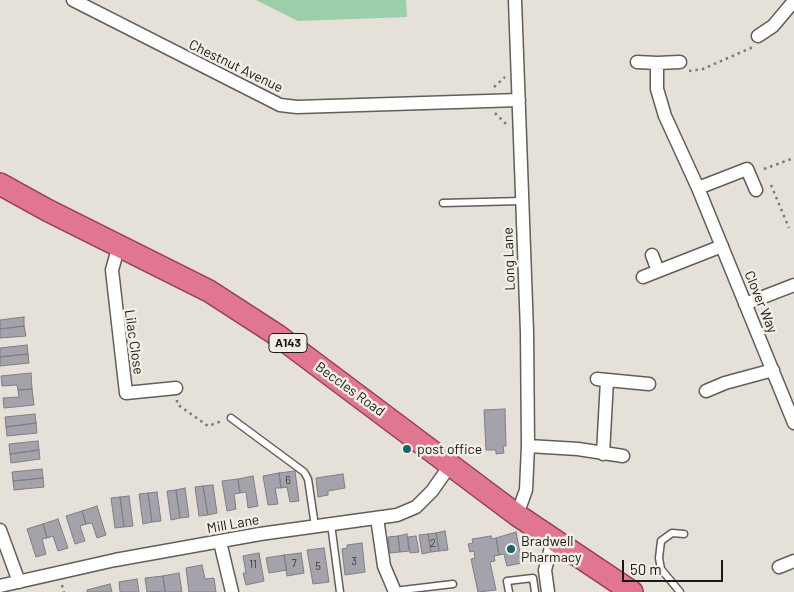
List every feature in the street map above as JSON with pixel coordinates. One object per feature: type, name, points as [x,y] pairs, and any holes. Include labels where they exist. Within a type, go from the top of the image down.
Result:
[{"type":"highway","name":"Beccles Road","points":[[1,187],[209,291],[262,325],[517,515],[632,592]]},
{"type":"street","name":"Chestnut Avenue","points":[[73,0],[280,105],[297,107],[519,100]]},
{"type":"street","name":"Long Lane","points":[[515,0],[528,446],[526,490],[517,515]]},
{"type":"street","points":[[758,36],[773,26],[790,2]]},
{"type":"street","points":[[637,62],[680,62]]},
{"type":"street","name":"Clover Way","points":[[657,63],[657,89],[665,116],[698,188],[794,422]]},
{"type":"street","points":[[698,188],[747,169],[756,190]]},
{"type":"street","name":"Lilac Close","points":[[119,245],[112,270],[126,392],[176,388]]},
{"type":"street","points":[[643,277],[722,246]]},
{"type":"street","points":[[652,255],[658,271]]},
{"type":"street","points":[[745,304],[794,284]]},
{"type":"street","points":[[706,391],[725,383],[773,370]]},
{"type":"street","points":[[603,454],[602,380],[649,384]]},
{"type":"street","points":[[528,446],[578,449],[623,456]]},
{"type":"street","name":"Mill Lane","points":[[0,586],[115,560],[315,526],[398,515],[416,508],[432,491],[451,464]]},
{"type":"street","points":[[377,518],[384,566],[395,591]]},
{"type":"street","points":[[0,530],[19,582]]},
{"type":"street","points":[[548,592],[545,570],[553,540]]},
{"type":"street","points":[[220,542],[232,592]]},
{"type":"street","points":[[779,567],[794,562]]},
{"type":"lane","points":[[443,203],[522,200]]},
{"type":"lane","points":[[230,418],[304,472],[308,479],[315,526]]},
{"type":"lane","points":[[330,524],[340,592]]},
{"type":"lane","points":[[680,592],[661,569],[659,558],[661,541],[672,533],[684,534]]},
{"type":"lane","points":[[508,592],[507,581],[533,578],[535,592]]},
{"type":"lane","points":[[395,591],[453,584]]},
{"type":"path","points":[[680,62],[682,70],[688,72],[703,70],[760,44],[758,36]]},
{"type":"path","points":[[764,169],[794,158]]},
{"type":"path","points":[[771,185],[789,228]]},
{"type":"path","points":[[176,388],[177,404],[208,426],[230,418]]},
{"type":"green space","points":[[256,0],[406,0],[407,17],[298,21]]},
{"type":"building","points":[[24,317],[24,326],[0,329],[0,320]]},
{"type":"building","points":[[24,326],[26,336],[0,338],[0,329]]},
{"type":"building","points":[[27,345],[28,354],[0,357],[0,348]]},
{"type":"building","points":[[28,354],[29,363],[0,366],[0,357]]},
{"type":"building","points":[[31,373],[32,389],[18,390],[17,385],[2,386],[1,376]]},
{"type":"building","points":[[32,389],[34,405],[4,408],[3,398],[19,397],[18,390]]},
{"type":"building","points":[[505,409],[506,446],[503,446],[504,453],[496,454],[496,450],[486,450],[484,410]]},
{"type":"building","points":[[35,414],[36,423],[6,427],[5,417]]},
{"type":"building","points":[[36,423],[37,433],[7,436],[6,427]]},
{"type":"building","points":[[38,441],[39,450],[10,454],[9,444]]},
{"type":"building","points":[[39,450],[40,459],[11,463],[10,454]]},
{"type":"building","points":[[42,469],[43,478],[13,481],[12,472]]},
{"type":"building","points":[[295,471],[299,501],[290,502],[287,487],[281,488],[279,473]]},
{"type":"building","points":[[279,473],[281,488],[275,488],[278,504],[268,505],[263,476]]},
{"type":"building","points":[[343,474],[345,488],[328,491],[328,495],[318,497],[316,478]]},
{"type":"building","points":[[253,476],[258,506],[248,508],[246,492],[240,493],[238,479]]},
{"type":"building","points":[[43,478],[44,487],[14,490],[13,481]]},
{"type":"building","points":[[238,479],[240,493],[234,494],[236,509],[227,511],[222,481]]},
{"type":"building","points":[[213,485],[217,513],[208,515],[203,486]]},
{"type":"building","points":[[203,486],[208,515],[199,516],[195,487]]},
{"type":"building","points":[[185,488],[189,517],[180,518],[176,490]]},
{"type":"building","points":[[176,490],[180,518],[171,520],[167,491]]},
{"type":"building","points":[[157,492],[161,521],[152,522],[148,493]]},
{"type":"building","points":[[148,493],[152,522],[143,524],[139,494]]},
{"type":"building","points":[[129,496],[133,526],[124,527],[120,497]]},
{"type":"building","points":[[120,497],[124,527],[115,528],[111,498]]},
{"type":"building","points":[[97,506],[106,535],[97,538],[92,523],[86,524],[82,511]]},
{"type":"building","points":[[82,511],[86,524],[80,526],[85,541],[75,544],[66,516]]},
{"type":"building","points":[[58,519],[68,548],[58,551],[53,536],[47,538],[43,524]]},
{"type":"building","points":[[43,524],[47,538],[42,539],[46,554],[36,557],[27,529]]},
{"type":"building","points":[[445,531],[448,550],[439,551],[436,533]]},
{"type":"building","points":[[516,532],[522,563],[507,566],[504,554],[499,555],[496,538]]},
{"type":"building","points":[[436,533],[439,551],[431,552],[428,534]]},
{"type":"building","points":[[407,534],[409,551],[400,552],[398,536]]},
{"type":"building","points":[[428,534],[431,552],[422,554],[419,535]]},
{"type":"building","points":[[398,536],[400,552],[390,553],[388,537]]},
{"type":"building","points":[[416,536],[419,552],[410,553],[408,537]]},
{"type":"building","points":[[491,536],[492,539],[496,538],[499,555],[494,556],[495,561],[490,562],[496,590],[478,592],[471,559],[475,558],[474,551],[470,552],[468,544],[473,543],[472,539]]},
{"type":"building","points":[[362,543],[365,572],[345,575],[342,549],[347,548],[347,545]]},
{"type":"building","points":[[324,548],[329,582],[313,584],[307,550]]},
{"type":"building","points":[[259,553],[264,581],[246,585],[243,573],[246,573],[243,556]]},
{"type":"building","points":[[301,553],[304,573],[287,576],[284,555]]},
{"type":"building","points":[[284,555],[287,570],[269,573],[266,558]]},
{"type":"building","points":[[202,565],[205,579],[214,578],[216,592],[189,592],[186,568]]},
{"type":"building","points":[[179,573],[182,592],[165,592],[163,576]]},
{"type":"building","points":[[163,576],[165,591],[147,592],[145,578]]},
{"type":"building","points":[[137,579],[139,592],[120,592],[119,582]]},
{"type":"building","points":[[110,584],[112,592],[87,592],[87,590]]},
{"type":"place","name":"post office","points":[[407,449]]},
{"type":"place","name":"Bradwell Pharmacy","points":[[511,549]]}]
